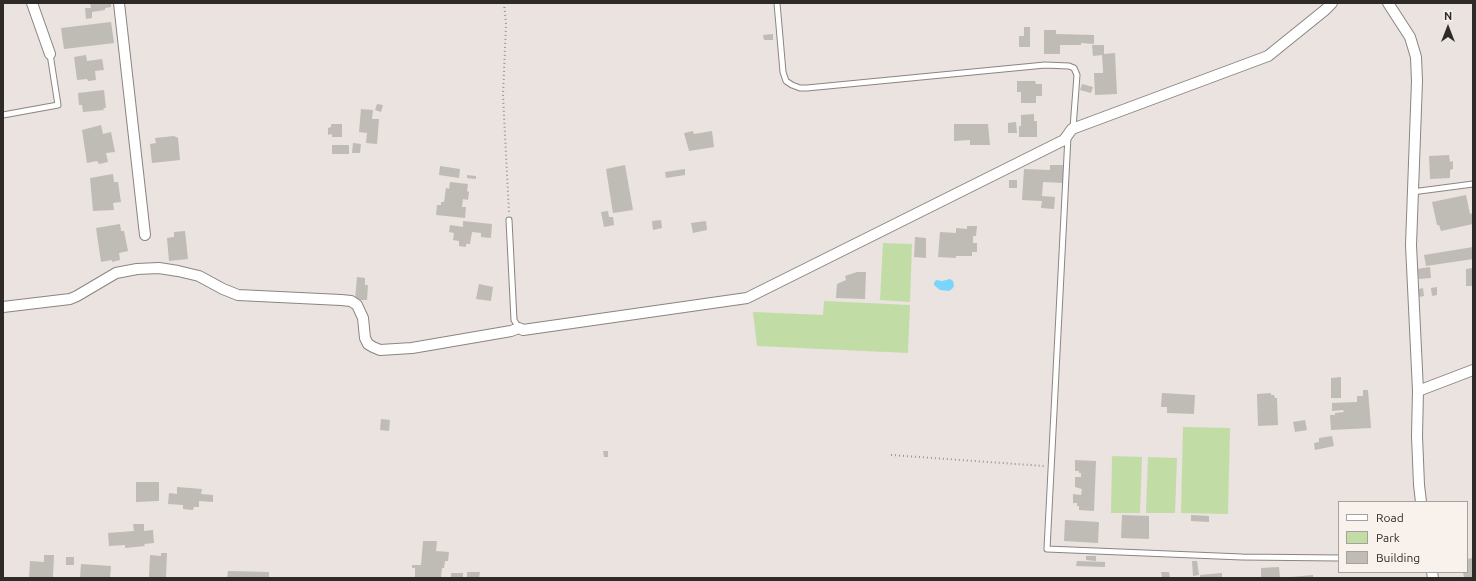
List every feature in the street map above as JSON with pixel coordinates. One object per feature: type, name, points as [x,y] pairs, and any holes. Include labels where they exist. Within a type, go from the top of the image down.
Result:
[{"type":"street","points":[[32,3],[50,54]]},
{"type":"street","points":[[119,3],[145,235]]},
{"type":"street","points":[[3,307],[70,299],[116,273],[137,269],[159,268],[199,276],[238,295],[351,301],[357,305],[363,318],[365,338],[368,344],[380,350],[412,348],[511,331],[519,328],[522,330],[747,298],[1064,140],[1070,132],[1268,56],[1332,3]]},
{"type":"street","points":[[1388,3],[1410,38],[1416,57],[1417,81],[1411,245],[1418,391],[1417,436],[1421,501]]},
{"type":"street","points":[[1418,391],[1473,370]]},
{"type":"lane","points":[[777,3],[783,72],[786,81],[800,88],[1045,65],[1069,66],[1074,68],[1077,75],[1074,126],[1070,132],[1067,172],[1047,549],[1242,558],[1338,558]]},
{"type":"lane","points":[[3,115],[58,105],[50,54]]},
{"type":"lane","points":[[1412,192],[1473,184]]},
{"type":"lane","points":[[509,220],[514,320],[519,328]]},
{"type":"path","points":[[504,3],[506,24],[503,96],[509,220]]},
{"type":"path","points":[[891,455],[1051,467]]},
{"type":"green space","points":[[883,243],[912,244],[910,302],[880,300]]},
{"type":"green space","points":[[824,301],[910,305],[908,353],[757,346],[753,312],[823,315]]},
{"type":"green space","points":[[1183,427],[1230,428],[1228,514],[1181,513]]},
{"type":"green space","points":[[1112,456],[1142,457],[1140,513],[1111,513]]},
{"type":"green space","points":[[1148,457],[1177,458],[1175,513],[1146,513]]},
{"type":"water","points":[[950,279],[953,281],[954,285],[949,291],[940,290],[934,285],[936,280],[942,281]]},
{"type":"building","points":[[90,3],[111,3],[111,7],[105,8],[105,10],[92,12],[92,18],[86,19],[85,8],[91,8]]},
{"type":"building","points":[[111,22],[114,43],[64,49],[61,28]]},
{"type":"building","points":[[1024,27],[1030,27],[1030,47],[1019,47],[1019,36],[1024,36]]},
{"type":"building","points":[[1044,30],[1056,30],[1056,34],[1094,35],[1094,44],[1081,43],[1081,45],[1060,45],[1060,54],[1044,54]]},
{"type":"building","points":[[773,34],[773,40],[764,40],[763,35]]},
{"type":"building","points":[[1092,45],[1104,45],[1104,54],[1115,53],[1117,94],[1095,95],[1094,73],[1103,73],[1103,70],[1102,55],[1093,56]]},
{"type":"building","points":[[86,55],[87,61],[102,59],[104,70],[95,71],[96,80],[77,80],[74,57]]},
{"type":"building","points":[[1017,81],[1035,81],[1036,84],[1042,84],[1042,96],[1036,96],[1036,103],[1021,103],[1021,92],[1017,92]]},
{"type":"building","points":[[1082,84],[1093,87],[1091,93],[1080,90]]},
{"type":"building","points":[[104,90],[106,108],[103,108],[104,110],[83,112],[82,105],[79,105],[78,93]]},
{"type":"building","points":[[377,104],[383,105],[381,112],[375,110]]},
{"type":"building","points":[[361,109],[373,110],[372,119],[379,119],[377,144],[366,143],[367,133],[359,132]]},
{"type":"building","points":[[1034,114],[1034,121],[1037,121],[1037,137],[1019,137],[1021,115]]},
{"type":"building","points":[[1016,122],[1017,133],[1008,133],[1008,123]]},
{"type":"building","points":[[331,124],[342,124],[342,137],[332,137],[332,134],[328,135],[328,128],[331,127]]},
{"type":"building","points":[[954,124],[988,124],[990,145],[970,145],[970,140],[954,141]]},
{"type":"building","points":[[101,125],[103,134],[111,132],[115,152],[106,153],[108,162],[99,164],[97,161],[87,163],[82,130]]},
{"type":"building","points":[[693,131],[694,134],[712,131],[714,147],[689,151],[684,133]]},
{"type":"building","points":[[174,136],[178,138],[180,160],[152,163],[150,144],[156,143],[155,138]]},
{"type":"building","points":[[353,143],[361,144],[360,153],[352,153]]},
{"type":"building","points":[[332,145],[349,145],[349,154],[332,154]]},
{"type":"building","points":[[1449,155],[1450,162],[1453,161],[1453,169],[1450,170],[1450,178],[1430,179],[1429,156]]},
{"type":"building","points":[[625,165],[633,210],[613,213],[606,169]]},
{"type":"building","points":[[1050,165],[1064,165],[1063,183],[1043,182],[1042,196],[1055,197],[1054,209],[1041,208],[1042,201],[1022,200],[1024,169],[1050,170]]},
{"type":"building","points":[[440,166],[460,169],[459,178],[439,175]]},
{"type":"building","points":[[685,169],[685,175],[666,178],[665,172]]},
{"type":"building","points":[[113,174],[114,182],[118,182],[121,202],[113,203],[114,210],[93,211],[90,178]]},
{"type":"building","points":[[467,175],[476,176],[476,179],[467,178]]},
{"type":"building","points":[[1009,180],[1017,180],[1017,188],[1009,188]]},
{"type":"building","points":[[450,182],[468,184],[468,200],[463,199],[462,207],[466,207],[465,218],[436,215],[437,205],[441,205],[441,202],[444,202],[446,188],[449,189]]},
{"type":"building","points":[[1466,195],[1470,214],[1473,213],[1473,224],[1441,231],[1439,225],[1437,225],[1432,202]]},
{"type":"building","points":[[608,211],[609,217],[613,217],[614,225],[604,227],[601,212]]},
{"type":"building","points":[[661,220],[662,228],[653,230],[652,221]]},
{"type":"building","points":[[463,221],[492,224],[491,238],[481,237],[481,233],[472,232],[470,244],[466,244],[466,247],[459,246],[459,241],[453,240],[454,233],[449,232],[450,225],[463,227]]},
{"type":"building","points":[[706,221],[707,230],[693,233],[691,223]]},
{"type":"building","points":[[120,224],[121,231],[124,231],[128,251],[119,253],[120,260],[101,262],[96,228]]},
{"type":"building","points":[[967,226],[977,226],[976,236],[973,236],[973,243],[977,243],[977,252],[972,252],[972,256],[956,256],[956,258],[938,257],[940,232],[956,233],[956,228],[967,229]]},
{"type":"building","points":[[185,231],[188,259],[169,261],[167,238],[174,237],[174,232]]},
{"type":"building","points":[[915,237],[926,238],[926,258],[914,257]]},
{"type":"building","points":[[1473,247],[1473,259],[1426,266],[1424,255]]},
{"type":"building","points":[[1430,267],[1431,278],[1419,279],[1417,269]]},
{"type":"building","points":[[1473,268],[1473,286],[1466,286],[1466,269]]},
{"type":"building","points":[[857,272],[866,272],[865,299],[836,298],[837,284],[846,280],[845,276]]},
{"type":"building","points":[[357,277],[365,278],[365,285],[368,285],[367,300],[355,300]]},
{"type":"building","points":[[479,284],[493,287],[491,301],[476,299]]},
{"type":"building","points":[[1437,287],[1437,295],[1432,296],[1431,288]]},
{"type":"building","points":[[1423,288],[1424,296],[1419,297],[1419,289]]},
{"type":"building","points":[[1341,377],[1341,398],[1331,398],[1331,378]]},
{"type":"building","points":[[1363,390],[1368,390],[1371,428],[1331,430],[1330,415],[1344,412],[1343,410],[1332,411],[1332,403],[1357,402],[1357,396],[1363,396]]},
{"type":"building","points":[[1162,393],[1195,395],[1194,414],[1167,413],[1167,407],[1161,407]]},
{"type":"building","points":[[1271,393],[1271,395],[1274,395],[1275,398],[1277,398],[1278,425],[1258,426],[1257,394]]},
{"type":"building","points":[[381,419],[390,420],[389,431],[380,430]]},
{"type":"building","points":[[1305,420],[1307,430],[1295,432],[1293,422]]},
{"type":"building","points":[[1332,436],[1334,446],[1315,450],[1314,443],[1319,442],[1319,438]]},
{"type":"building","points":[[603,451],[608,451],[608,457],[604,457]]},
{"type":"building","points":[[1075,460],[1096,461],[1094,511],[1079,510],[1077,503],[1073,503],[1073,494],[1081,495],[1082,489],[1075,487],[1075,477],[1081,477],[1081,473],[1079,473],[1079,471],[1075,471]]},
{"type":"building","points":[[136,482],[159,482],[159,501],[136,502]]},
{"type":"building","points":[[177,487],[202,489],[201,494],[213,495],[213,502],[199,501],[199,507],[194,507],[193,510],[183,509],[183,505],[168,504],[169,493],[177,494]]},
{"type":"building","points":[[1122,515],[1149,516],[1149,539],[1121,538]]},
{"type":"building","points":[[1191,515],[1209,516],[1209,522],[1191,521]]},
{"type":"building","points":[[1065,520],[1099,522],[1098,543],[1064,541]]},
{"type":"building","points":[[133,524],[144,524],[144,531],[153,530],[154,543],[144,544],[145,546],[125,548],[125,545],[109,546],[108,533],[134,531]]},
{"type":"building","points":[[423,541],[437,541],[436,551],[449,552],[448,561],[445,561],[444,568],[442,568],[441,578],[415,578],[415,568],[412,568],[412,565],[421,565]]},
{"type":"building","points":[[161,553],[167,553],[166,578],[149,578],[150,555],[161,556]]},
{"type":"building","points":[[44,555],[54,555],[53,578],[29,578],[30,561],[44,562]]},
{"type":"building","points":[[1086,556],[1096,556],[1096,561],[1086,560]]},
{"type":"building","points":[[66,557],[74,557],[74,565],[66,565]]},
{"type":"building","points":[[1473,558],[1473,577],[1464,578],[1463,573],[1468,573],[1468,559]]},
{"type":"building","points":[[1077,561],[1105,562],[1105,567],[1076,566]]},
{"type":"building","points":[[1192,561],[1197,561],[1199,575],[1193,576]]},
{"type":"building","points":[[81,564],[111,566],[110,578],[80,578]]},
{"type":"building","points":[[1279,567],[1280,578],[1261,578],[1261,568]]},
{"type":"building","points":[[228,571],[269,572],[269,578],[227,578]]},
{"type":"building","points":[[467,572],[480,572],[479,578],[467,578]]},
{"type":"building","points":[[1161,572],[1169,572],[1170,578],[1162,578]]},
{"type":"building","points":[[451,573],[463,573],[463,578],[451,578]]},
{"type":"building","points":[[1222,573],[1222,578],[1200,578],[1200,575]]},
{"type":"building","points":[[1313,575],[1313,578],[1291,578],[1291,577]]}]
